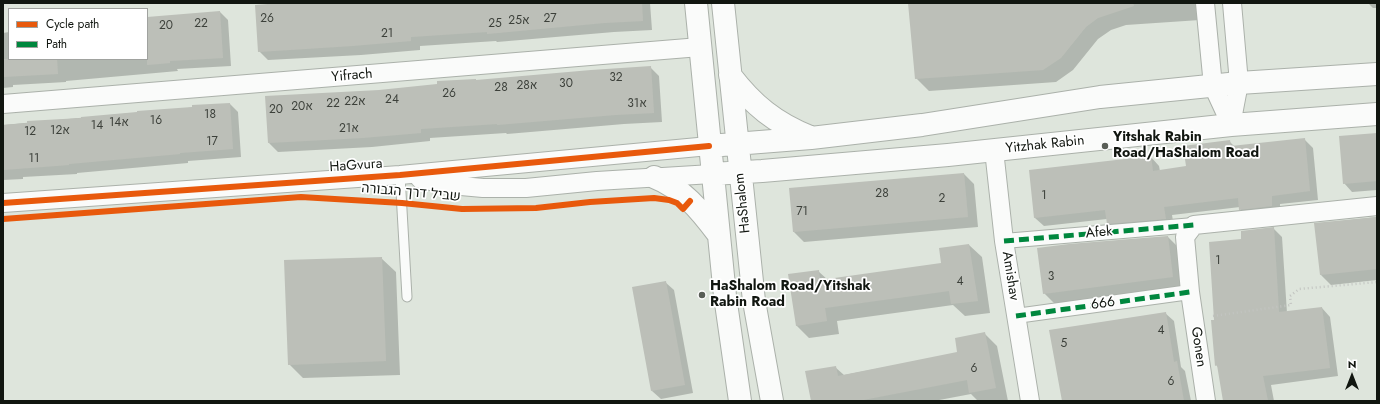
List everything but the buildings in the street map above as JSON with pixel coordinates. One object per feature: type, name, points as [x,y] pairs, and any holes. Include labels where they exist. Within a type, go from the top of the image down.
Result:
[{"type":"main road","name":"HaShalom","points":[[696,3],[718,234],[740,401]]},
{"type":"main road","name":"HaShalom","points":[[723,3],[754,301],[772,401]]},
{"type":"main road","points":[[738,144],[811,138],[922,125],[1093,98],[1213,86],[1377,74]]},
{"type":"main road","points":[[730,75],[744,93],[777,122],[811,138]]},
{"type":"main road","name":"Yitzhak Rabin","points":[[712,174],[741,173],[994,150],[1231,125],[1377,114]]},
{"type":"main road","name":"HaGvura","points":[[709,146],[738,144]]},
{"type":"main road","points":[[654,177],[669,184],[685,197],[704,215],[718,234]]},
{"type":"street","points":[[1205,3],[1213,86],[1231,125]]},
{"type":"street","points":[[1231,125],[1240,84],[1232,3]]},
{"type":"street","name":"Yifrach","points":[[3,104],[700,48]]},
{"type":"street","name":"HaGvura","points":[[3,203],[400,175],[709,146]]},
{"type":"street","name":"Amishav","points":[[994,150],[1004,241],[1030,401]]},
{"type":"street","name":"HaGvura","points":[[400,175],[450,185],[483,188],[526,188],[596,181],[712,174]]},
{"type":"street","name":"Afek","points":[[1004,241],[1194,225],[1377,206]]},
{"type":"street","points":[[1190,292],[1185,237],[1194,225]]},
{"type":"street","name":"666","points":[[1016,316],[1190,292]]},
{"type":"street","name":"Gonen","points":[[1190,292],[1206,401]]},
{"type":"lane","points":[[400,175],[407,297]]},
{"type":"path","points":[[1212,316],[1291,305],[1290,296],[1299,289],[1377,282]]},
{"type":"marked path","points":[[1004,241],[1194,225]]},
{"type":"marked path","points":[[1016,316],[1190,292]]},
{"type":"cycle path","name":"שביל דרך הגבורה","points":[[3,203],[400,175],[709,146]]},
{"type":"cycle path","name":"שביל דרך הגבורה","points":[[3,219],[301,197],[402,203],[462,209],[536,208],[590,202],[654,198],[669,200],[677,203],[683,209],[690,201]]},
{"type":"place","name":"Yitshak Rabin Road/HaShalom Road","points":[[1105,146]]},
{"type":"place","name":"HaShalom Road/Yitshak Rabin Road","points":[[702,295]]}]
